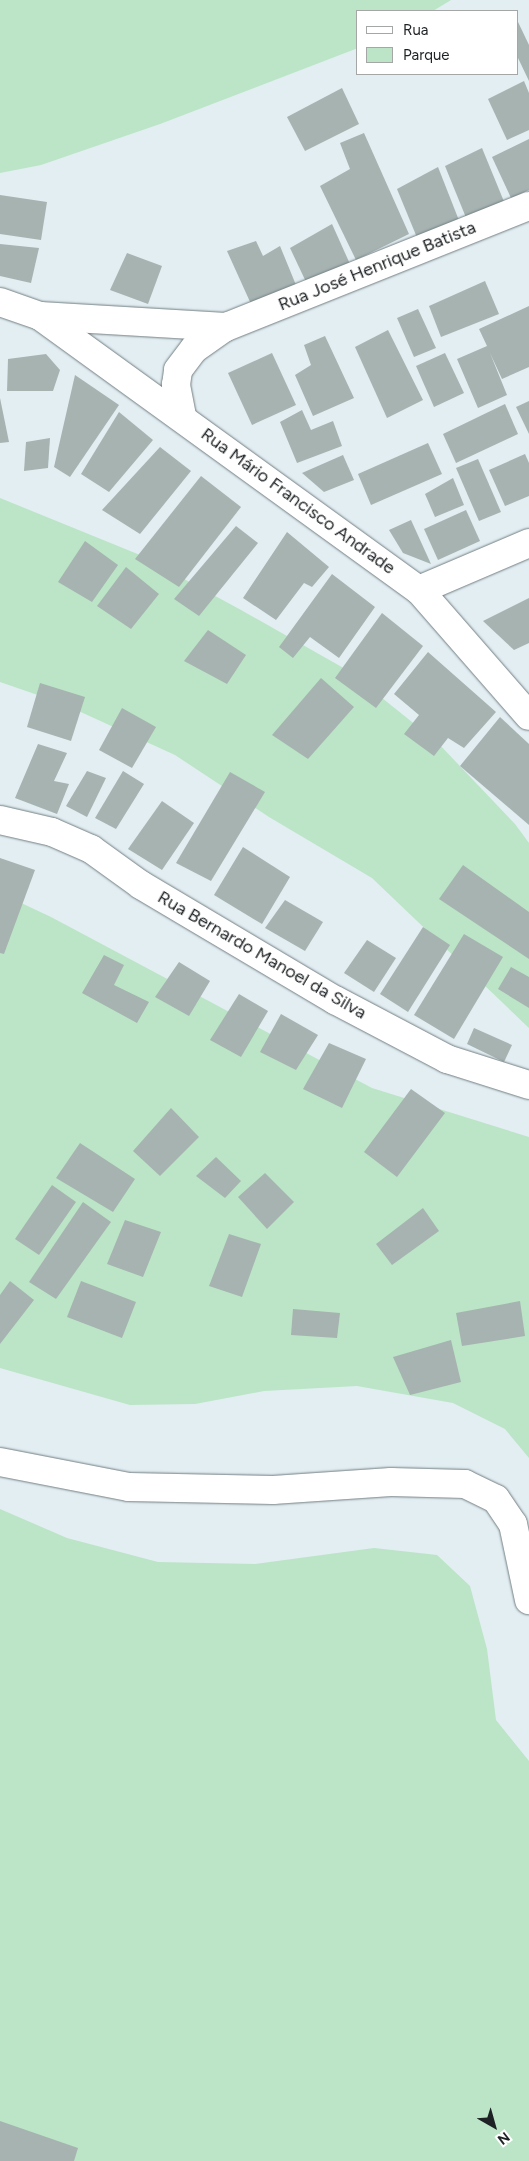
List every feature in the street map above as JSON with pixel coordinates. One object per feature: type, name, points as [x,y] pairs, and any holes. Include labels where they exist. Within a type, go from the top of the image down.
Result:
[{"type":"street","name":"Rua José Henrique Batista","points":[[182,416],[176,385],[178,370],[194,350],[226,327],[529,206]]},
{"type":"street","name":"Rua José Henrique Batista","points":[[0,302],[40,316],[226,327]]},
{"type":"street","name":"Rua Mário Francisco Andrade","points":[[40,316],[182,416],[419,590],[529,716]]},
{"type":"street","points":[[419,590],[529,543]]},
{"type":"street","name":"Rua Bernardo Manoel da Silva","points":[[0,820],[52,832],[91,849],[141,885],[335,1000],[447,1059],[529,1085]]},
{"type":"street","points":[[0,1462],[128,1487],[273,1490],[391,1482],[465,1484],[496,1499],[513,1524],[529,1600]]},
{"type":"green space","points":[[0,0],[451,0],[435,10],[356,10],[356,49],[160,124],[41,165],[0,173]]},
{"type":"green space","points":[[0,498],[140,555],[241,610],[347,670],[437,742],[515,824],[529,843],[529,1028],[372,878],[269,817],[175,755],[61,703],[0,682]]},
{"type":"green space","points":[[0,893],[51,917],[372,1088],[529,1137],[529,1458],[505,1429],[453,1403],[357,1386],[264,1391],[195,1404],[130,1405],[0,1368]]},
{"type":"green space","points":[[0,1509],[67,1538],[158,1562],[255,1564],[374,1548],[437,1555],[470,1586],[487,1649],[496,1720],[529,1761],[529,2161],[0,2161]]},
{"type":"building","points":[[519,24],[529,45],[529,81],[519,60]]},
{"type":"building","points":[[524,81],[529,93],[529,130],[507,140],[488,99]]},
{"type":"building","points":[[342,88],[359,124],[305,151],[287,117]]},
{"type":"building","points":[[364,133],[409,234],[356,260],[320,186],[350,169],[340,143]]},
{"type":"building","points":[[529,139],[529,190],[511,198],[492,157]]},
{"type":"building","points":[[482,148],[505,204],[467,220],[445,166]]},
{"type":"building","points":[[438,167],[460,223],[418,240],[397,189]]},
{"type":"building","points":[[0,195],[47,202],[41,240],[0,234]]},
{"type":"building","points":[[332,224],[350,264],[307,284],[290,248]]},
{"type":"building","points":[[256,241],[263,256],[280,246],[296,285],[251,304],[227,251]]},
{"type":"building","points":[[0,244],[39,248],[31,283],[0,276]]},
{"type":"building","points":[[127,253],[162,266],[148,304],[110,290]]},
{"type":"building","points":[[485,281],[499,314],[441,337],[429,306]]},
{"type":"building","points":[[529,306],[529,367],[502,379],[490,353],[507,395],[478,408],[457,359],[487,346],[479,329]]},
{"type":"building","points":[[418,309],[436,348],[414,357],[397,318]]},
{"type":"building","points":[[388,330],[423,400],[387,418],[355,347]]},
{"type":"building","points":[[325,336],[354,398],[313,416],[295,375],[311,365],[304,345]]},
{"type":"building","points":[[272,353],[296,405],[252,425],[228,373]]},
{"type":"building","points":[[445,353],[464,393],[434,407],[416,366]]},
{"type":"building","points":[[46,354],[60,370],[53,391],[7,391],[8,359]]},
{"type":"building","points":[[75,375],[119,405],[70,477],[54,467]]},
{"type":"building","points":[[0,398],[9,442],[0,443]]},
{"type":"building","points":[[529,401],[529,434],[516,407]]},
{"type":"building","points":[[505,404],[518,434],[456,463],[443,434]]},
{"type":"building","points":[[302,410],[311,430],[333,421],[342,446],[297,463],[280,422]]},
{"type":"building","points":[[119,412],[153,440],[109,492],[81,474]]},
{"type":"building","points":[[50,438],[48,468],[24,471],[26,442]]},
{"type":"building","points":[[428,443],[442,474],[371,505],[358,474]]},
{"type":"building","points":[[160,447],[191,471],[140,534],[102,510]]},
{"type":"building","points":[[525,454],[529,463],[529,496],[505,506],[489,470]]},
{"type":"building","points":[[343,455],[354,480],[324,492],[302,473]]},
{"type":"building","points":[[478,459],[501,512],[479,521],[456,468]]},
{"type":"building","points":[[201,476],[241,507],[179,587],[135,559]]},
{"type":"building","points":[[453,478],[464,505],[435,517],[425,494]]},
{"type":"building","points":[[466,510],[480,541],[438,560],[424,529]]},
{"type":"building","points":[[411,520],[431,564],[403,553],[389,530]]},
{"type":"building","points":[[236,526],[258,543],[199,616],[174,599]]},
{"type":"building","points":[[287,532],[329,567],[312,587],[304,583],[276,620],[243,598]]},
{"type":"building","points":[[85,541],[118,565],[92,602],[58,582]]},
{"type":"building","points":[[126,567],[159,594],[131,629],[97,606]]},
{"type":"building","points":[[332,574],[375,607],[339,658],[310,637],[293,658],[279,647]]},
{"type":"building","points":[[529,598],[529,643],[514,650],[483,621]]},
{"type":"building","points":[[382,613],[423,646],[376,708],[335,678]]},
{"type":"building","points":[[208,630],[246,655],[227,684],[184,661]]},
{"type":"building","points":[[428,652],[496,712],[464,748],[448,738],[434,756],[404,734],[419,715],[394,694]]},
{"type":"building","points":[[321,678],[354,707],[308,759],[272,735]]},
{"type":"building","points":[[40,683],[85,697],[71,741],[27,727]]},
{"type":"building","points":[[122,708],[156,727],[132,768],[99,750]]},
{"type":"building","points":[[500,717],[529,744],[529,825],[460,766]]},
{"type":"building","points":[[38,744],[67,753],[54,781],[69,784],[57,814],[15,798]]},
{"type":"building","points":[[87,771],[106,778],[87,817],[66,806]]},
{"type":"building","points":[[123,771],[144,784],[116,829],[95,818]]},
{"type":"building","points":[[230,772],[265,792],[211,881],[176,863]]},
{"type":"building","points":[[162,801],[194,823],[162,870],[128,849]]},
{"type":"building","points":[[243,847],[290,877],[262,924],[214,895]]},
{"type":"building","points":[[0,858],[35,870],[4,954],[0,953]]},
{"type":"building","points":[[463,865],[529,912],[529,959],[439,899]]},
{"type":"building","points":[[285,900],[323,922],[305,951],[265,928]]},
{"type":"building","points":[[423,927],[450,945],[408,1012],[380,994]]},
{"type":"building","points":[[464,934],[503,957],[454,1039],[414,1015]]},
{"type":"building","points":[[367,940],[396,958],[374,992],[344,973]]},
{"type":"building","points":[[104,955],[124,965],[114,985],[149,1002],[137,1023],[82,993]]},
{"type":"building","points":[[179,962],[210,981],[189,1016],[155,997]]},
{"type":"building","points":[[511,967],[529,977],[529,1008],[498,989]]},
{"type":"building","points":[[239,994],[268,1011],[241,1057],[210,1040]]},
{"type":"building","points":[[281,1014],[318,1035],[296,1070],[260,1052]]},
{"type":"building","points":[[474,1028],[512,1045],[504,1062],[467,1044]]},
{"type":"building","points":[[329,1043],[366,1059],[342,1108],[303,1089]]},
{"type":"building","points":[[411,1089],[445,1113],[397,1177],[364,1152]]},
{"type":"building","points":[[171,1108],[199,1137],[160,1176],[133,1151]]},
{"type":"building","points":[[80,1143],[135,1179],[113,1212],[56,1178]]},
{"type":"building","points":[[216,1157],[241,1181],[225,1198],[196,1176]]},
{"type":"building","points":[[265,1173],[294,1202],[267,1229],[238,1197]]},
{"type":"building","points":[[52,1185],[76,1202],[39,1255],[15,1239]]},
{"type":"building","points":[[83,1202],[111,1222],[56,1299],[29,1282]]},
{"type":"building","points":[[423,1208],[439,1231],[392,1265],[376,1244]]},
{"type":"building","points":[[125,1220],[161,1232],[143,1277],[107,1264]]},
{"type":"building","points":[[229,1234],[261,1244],[242,1297],[209,1286]]},
{"type":"building","points":[[10,1281],[34,1300],[0,1344],[0,1295]]},
{"type":"building","points":[[81,1281],[136,1302],[122,1338],[67,1317]]},
{"type":"building","points":[[520,1301],[525,1336],[462,1346],[456,1313]]},
{"type":"building","points":[[293,1309],[340,1313],[337,1338],[291,1335]]},
{"type":"building","points":[[451,1340],[461,1382],[410,1395],[393,1357]]},
{"type":"building","points":[[0,2121],[78,2148],[74,2161],[0,2161]]}]
